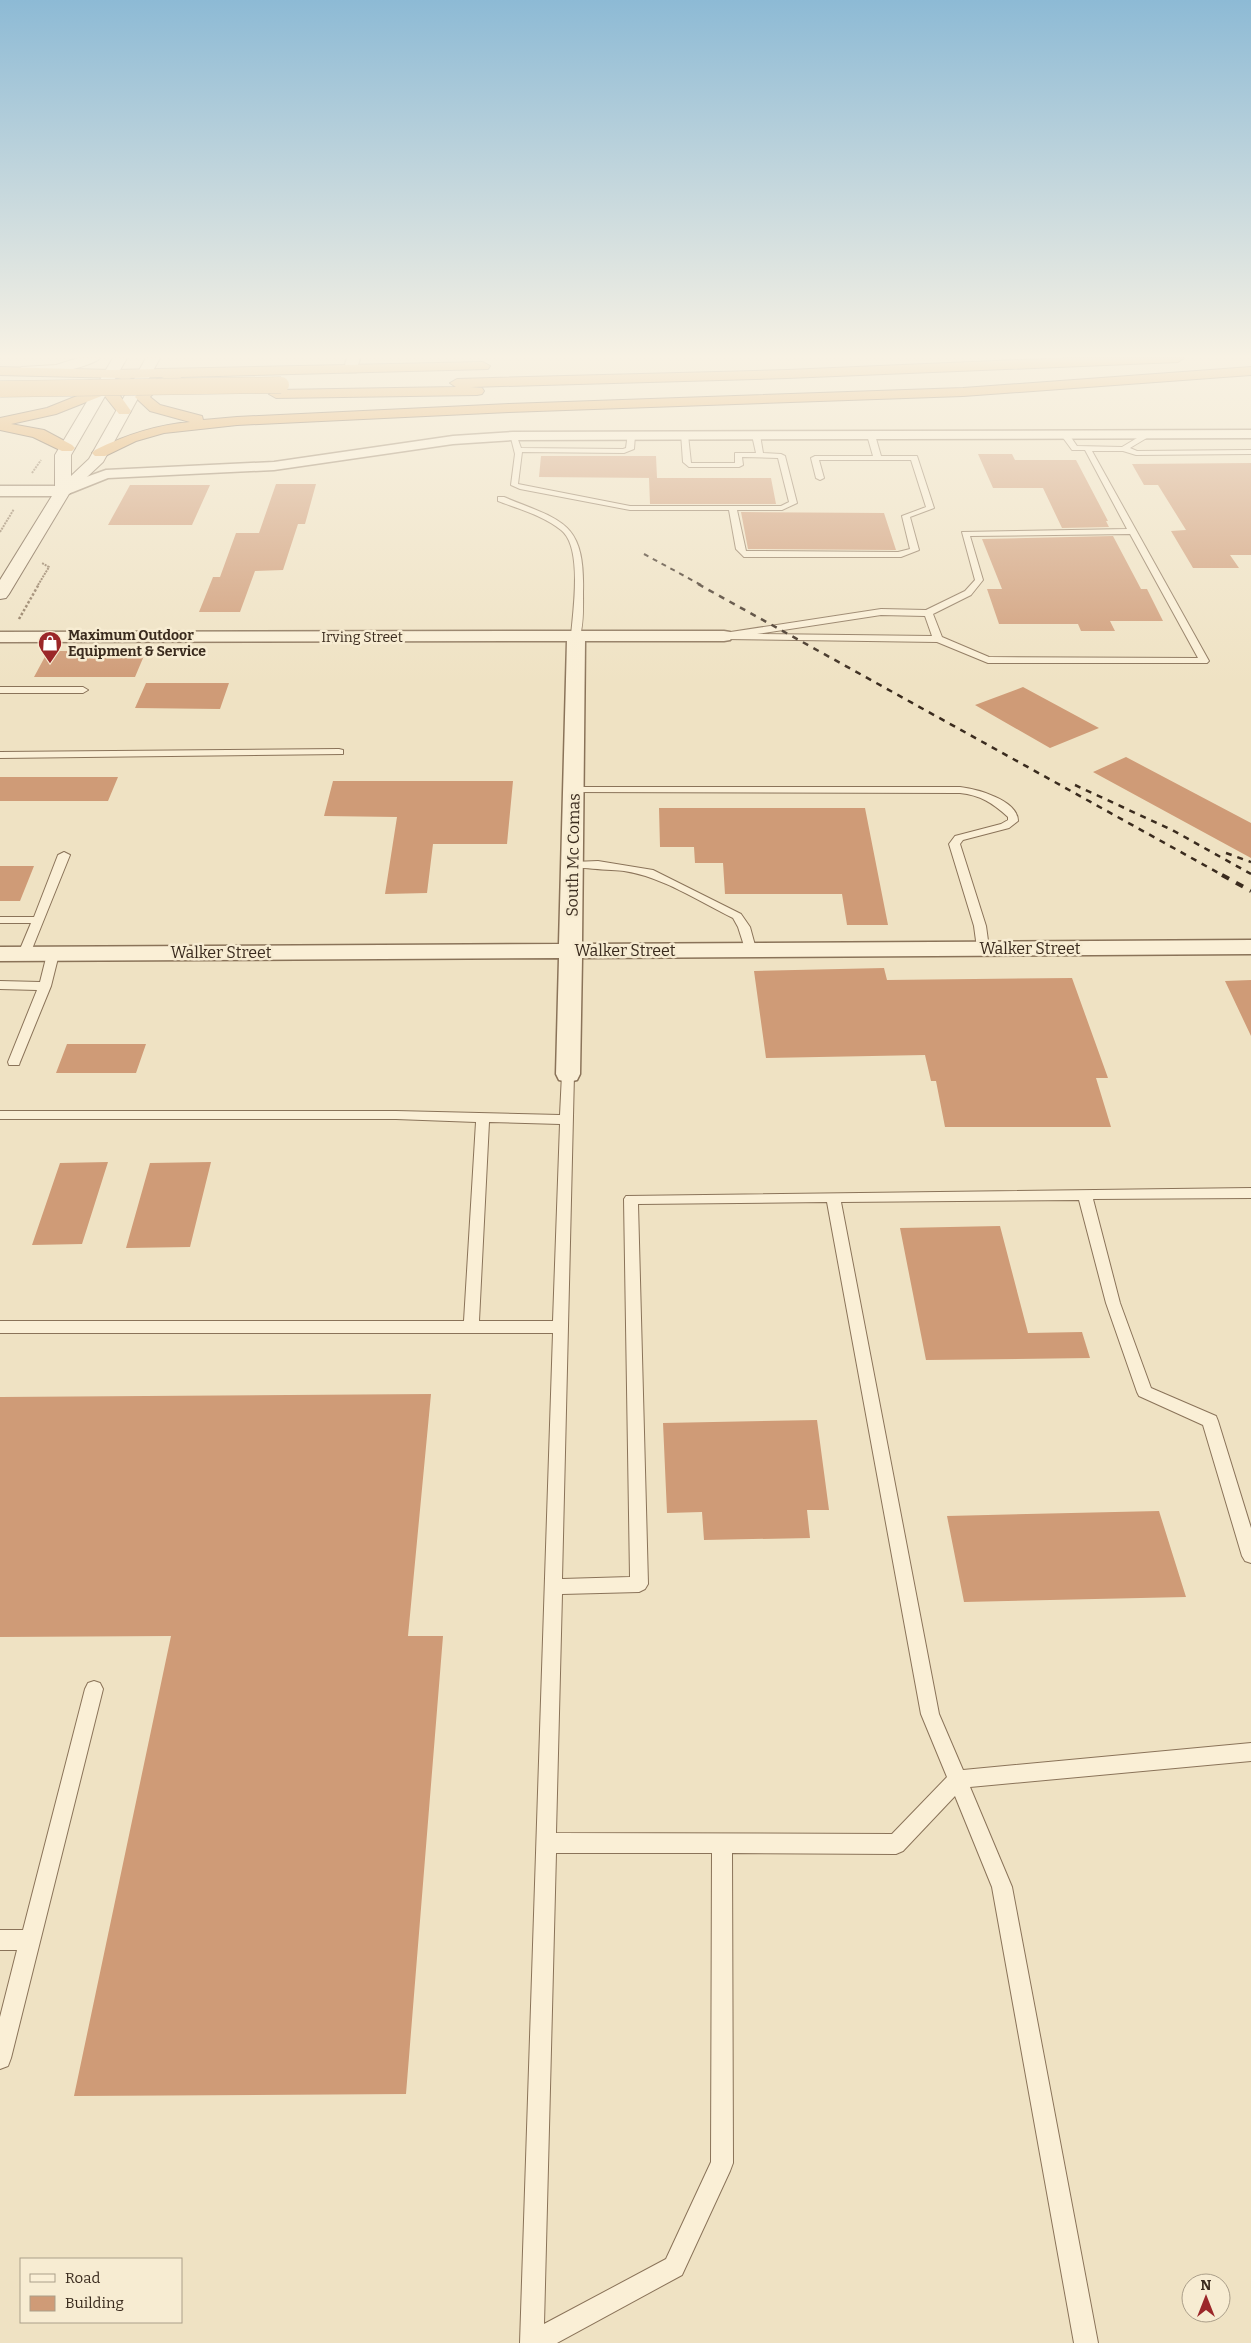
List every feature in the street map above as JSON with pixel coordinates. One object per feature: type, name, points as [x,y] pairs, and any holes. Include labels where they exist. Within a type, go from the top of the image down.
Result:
[{"type":"main road","points":[[63,467],[63,491]]},
{"type":"main road","points":[[0,594],[63,491],[90,467]]},
{"type":"street","points":[[5,491],[63,491],[106,474],[246,467]]},
{"type":"street","name":"South Mc Comas","points":[[568,1074],[576,636]]},
{"type":"street","name":"Irving Street","points":[[4,637],[724,636]]},
{"type":"street","name":"Walker Street","points":[[0,954],[1251,946]]},
{"type":"lane","points":[[516,467],[514,485],[630,508],[782,508],[793,503],[784,467]]},
{"type":"lane","points":[[817,467],[820,478]]},
{"type":"lane","points":[[733,508],[740,549],[744,554],[898,555],[915,550],[906,516],[930,508],[917,467]]},
{"type":"lane","points":[[724,636],[938,639],[988,660],[1204,661],[1098,467]]},
{"type":"lane","points":[[501,499],[546,518],[569,532],[578,558],[576,636]]},
{"type":"lane","points":[[724,636],[881,612],[928,612],[968,593],[979,580],[965,534],[1133,531]]},
{"type":"lane","points":[[928,612],[938,639]]},
{"type":"lane","points":[[0,690],[83,690]]},
{"type":"lane","points":[[0,755],[339,752]]},
{"type":"lane","points":[[574,790],[960,790],[984,793],[994,799],[1013,816],[1013,821],[1005,826],[959,838],[954,844],[980,926],[983,948]]},
{"type":"lane","points":[[24,954],[64,855]]},
{"type":"lane","points":[[573,865],[598,864],[649,872],[737,916],[746,931],[750,949]]},
{"type":"lane","points":[[0,920],[38,920]]},
{"type":"lane","points":[[14,1062],[45,986],[53,954]]},
{"type":"lane","points":[[0,985],[45,986]]},
{"type":"lane","points":[[568,1074],[533,2343],[674,2267],[722,2163],[722,1843]]},
{"type":"lane","points":[[0,1115],[396,1115],[567,1120]]},
{"type":"lane","points":[[471,1327],[483,1118]]},
{"type":"lane","points":[[553,1587],[639,1584],[631,1199],[1251,1193]]},
{"type":"lane","points":[[1085,1195],[1113,1303],[1145,1392],[1210,1421],[1251,1556]]},
{"type":"lane","points":[[833,1198],[930,1714],[1002,1887],[1086,2343]]},
{"type":"lane","points":[[0,1327],[561,1327]]},
{"type":"lane","points":[[0,2058],[94,1688]]},
{"type":"lane","points":[[546,1843],[896,1844],[958,1780],[1251,1752]]},
{"type":"lane","points":[[0,1940],[30,1940]]},
{"type":"path","points":[[0,532],[16,507],[4,499],[5,491],[21,477],[32,473],[36,467]]},
{"type":"path","points":[[4,637],[49,567],[40,562]]},
{"type":"building","points":[[540,467],[657,467],[657,478],[539,477]]},
{"type":"building","points":[[984,467],[1080,467],[1108,521],[1106,521],[1109,527],[1062,528],[1043,488],[993,488]]},
{"type":"building","points":[[1134,467],[1251,467],[1251,555],[1230,555],[1239,568],[1193,568],[1171,531],[1186,530],[1158,485],[1144,485]]},
{"type":"building","points":[[649,478],[771,478],[776,504],[650,504]]},
{"type":"building","points":[[276,484],[316,484],[305,524],[298,524],[283,570],[255,571],[240,612],[199,612],[213,577],[220,577],[236,533],[259,533]]},
{"type":"building","points":[[130,485],[210,485],[192,525],[108,525]]},
{"type":"building","points":[[741,512],[884,513],[896,550],[748,549]]},
{"type":"building","points":[[1113,536],[1141,589],[1147,589],[1163,621],[1110,621],[1115,631],[1081,631],[1078,624],[999,624],[987,589],[1002,589],[982,539]]},
{"type":"building","points":[[48,651],[146,651],[135,677],[34,677]]},
{"type":"building","points":[[146,683],[229,683],[220,709],[135,708]]},
{"type":"building","points":[[1023,687],[1099,728],[1050,748],[975,705]]},
{"type":"building","points":[[1126,757],[1251,823],[1251,858],[1093,772]]},
{"type":"building","points":[[0,777],[118,777],[108,801],[0,801]]},
{"type":"building","points":[[333,781],[513,781],[507,844],[433,844],[427,893],[385,894],[397,817],[324,816]]},
{"type":"building","points":[[659,808],[865,808],[888,925],[847,925],[842,894],[725,894],[723,863],[695,863],[694,847],[660,847]]},
{"type":"building","points":[[0,866],[34,866],[20,901],[0,901]]},
{"type":"building","points":[[884,968],[887,980],[1072,978],[1108,1078],[1096,1078],[1111,1127],[945,1127],[936,1081],[931,1081],[925,1055],[766,1058],[754,971]]},
{"type":"building","points":[[1251,980],[1251,1036],[1225,981]]},
{"type":"building","points":[[67,1044],[146,1044],[136,1073],[56,1073]]},
{"type":"building","points":[[108,1162],[82,1244],[32,1245],[60,1163]]},
{"type":"building","points":[[211,1162],[190,1247],[126,1248],[150,1163]]},
{"type":"building","points":[[1000,1226],[1028,1333],[1082,1332],[1090,1358],[926,1360],[900,1228]]},
{"type":"building","points":[[431,1394],[408,1636],[443,1636],[406,2094],[74,2096],[171,1636],[0,1637],[0,1397]]},
{"type":"building","points":[[817,1420],[829,1510],[807,1510],[810,1538],[704,1540],[702,1512],[667,1513],[663,1423]]},
{"type":"building","points":[[1159,1511],[1186,1597],[964,1602],[947,1516]]},
{"type":"railway","points":[[644,554],[701,585]]},
{"type":"railway","points":[[698,584],[1224,876]]},
{"type":"railway","points":[[1075,785],[1174,831],[1251,874]]},
{"type":"railway","points":[[1226,853],[1251,862]]},
{"type":"railway","points":[[1222,875],[1251,891]]},
{"type":"place","name":"Maximum Outdoor Equipment & Service","points":[[50,664]]}]
